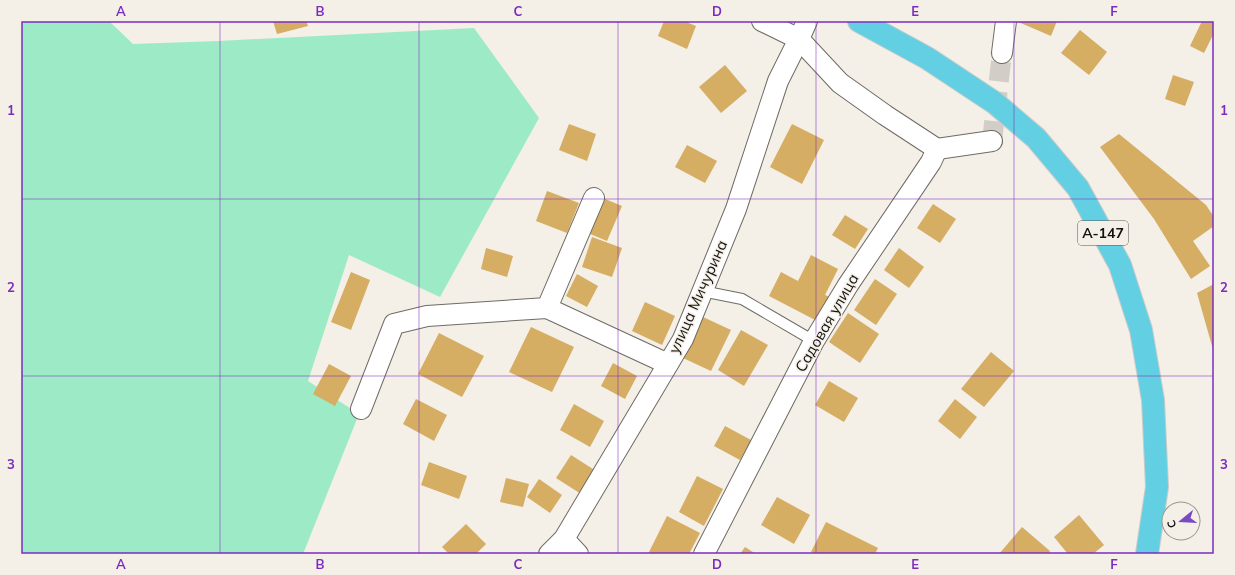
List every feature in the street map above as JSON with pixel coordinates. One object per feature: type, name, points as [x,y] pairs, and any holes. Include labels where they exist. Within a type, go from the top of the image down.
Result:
[{"type":"highway","name":"А-147","points":[[859,21],[940,66],[995,103],[1036,138],[1078,188],[1120,265],[1141,330],[1154,400],[1157,487],[1147,554]]},
{"type":"street","points":[[762,21],[799,39],[840,83],[937,149],[992,141]]},
{"type":"street","name":"улица Мичурина","points":[[549,554],[564,539],[683,339],[736,209],[778,81],[807,21]]},
{"type":"street","points":[[1002,53],[1006,21]]},
{"type":"street","name":"Садовая улица","points":[[704,554],[814,341],[848,285],[931,162],[937,149]]},
{"type":"street","points":[[547,308],[594,198]]},
{"type":"street","points":[[361,409],[394,324],[428,316],[547,308],[668,364]]},
{"type":"street","points":[[564,539],[578,554]]},
{"type":"lane","points":[[702,291],[742,299],[814,341]]},
{"type":"green space","points":[[21,21],[109,21],[133,44],[474,28],[539,118],[440,297],[349,255],[308,381],[359,414],[303,554],[21,554]]},
{"type":"building","points":[[273,21],[306,21],[308,26],[277,34]]},
{"type":"building","points":[[664,21],[684,21],[696,26],[687,49],[658,36]]},
{"type":"building","points":[[1016,21],[1057,21],[1051,36]]},
{"type":"building","points":[[1202,21],[1214,22],[1214,33],[1204,53],[1190,46]]},
{"type":"building","points":[[1080,30],[1107,52],[1089,75],[1061,53]]},
{"type":"building","points":[[725,65],[747,91],[721,113],[699,87]]},
{"type":"building","points":[[1173,75],[1194,82],[1185,106],[1165,99]]},
{"type":"building","points":[[569,124],[596,134],[587,161],[559,150]]},
{"type":"building","points":[[792,124],[824,140],[802,184],[770,167]]},
{"type":"building","points":[[1119,134],[1206,205],[1214,217],[1214,226],[1193,241],[1210,266],[1191,279],[1154,219],[1100,147]]},
{"type":"building","points":[[687,145],[717,161],[705,183],[675,167]]},
{"type":"building","points":[[547,191],[579,203],[567,233],[536,221]]},
{"type":"building","points":[[598,196],[622,206],[607,241],[583,231]]},
{"type":"building","points":[[933,204],[956,219],[940,243],[917,228]]},
{"type":"building","points":[[845,215],[868,229],[855,249],[832,235]]},
{"type":"building","points":[[592,237],[622,248],[612,277],[582,267]]},
{"type":"building","points":[[486,248],[513,256],[507,277],[481,269]]},
{"type":"building","points":[[899,248],[924,267],[909,288],[884,270]]},
{"type":"building","points":[[811,255],[838,269],[825,295],[832,298],[819,322],[769,296],[781,272],[798,281]]},
{"type":"building","points":[[351,272],[370,280],[351,330],[331,322]]},
{"type":"building","points":[[577,274],[598,286],[587,307],[566,296]]},
{"type":"building","points":[[875,279],[897,294],[876,325],[854,310]]},
{"type":"building","points":[[1214,284],[1214,353],[1197,293]]},
{"type":"building","points":[[645,302],[675,316],[662,345],[632,331]]},
{"type":"building","points":[[848,313],[879,334],[860,363],[829,342]]},
{"type":"building","points":[[703,317],[731,330],[711,371],[683,358]]},
{"type":"building","points":[[531,327],[574,347],[552,392],[509,372]]},
{"type":"building","points":[[741,330],[768,345],[744,386],[718,370]]},
{"type":"building","points":[[439,333],[484,356],[462,397],[418,374]]},
{"type":"building","points":[[991,352],[1014,371],[984,407],[961,389]]},
{"type":"building","points":[[613,363],[637,376],[625,399],[601,386]]},
{"type":"building","points":[[329,364],[351,376],[335,406],[313,394]]},
{"type":"building","points":[[829,381],[858,398],[844,422],[815,405]]},
{"type":"building","points":[[416,399],[447,415],[434,441],[403,424]]},
{"type":"building","points":[[955,399],[977,417],[960,439],[938,421]]},
{"type":"building","points":[[574,404],[604,421],[590,447],[560,430]]},
{"type":"building","points":[[725,426],[751,440],[740,460],[714,446]]},
{"type":"building","points":[[571,455],[596,471],[581,494],[556,478]]},
{"type":"building","points":[[429,462],[467,476],[459,499],[421,485]]},
{"type":"building","points":[[697,476],[723,489],[704,526],[679,512]]},
{"type":"building","points":[[506,478],[529,484],[523,507],[500,502]]},
{"type":"building","points":[[539,479],[562,495],[550,513],[527,497]]},
{"type":"building","points":[[777,497],[810,515],[794,544],[761,525]]},
{"type":"building","points":[[1079,515],[1104,545],[1093,554],[1068,554],[1054,537]]},
{"type":"building","points":[[667,516],[700,533],[689,554],[648,554]]},
{"type":"building","points":[[826,522],[878,548],[875,554],[816,554],[811,552]]},
{"type":"building","points":[[466,524],[486,544],[476,554],[449,554],[442,547]]},
{"type":"building","points":[[1022,527],[1050,551],[1048,554],[999,554]]},
{"type":"building","points":[[745,547],[756,554],[740,554]]},
{"type":"tunnel","points":[[992,141],[1002,53]]}]
